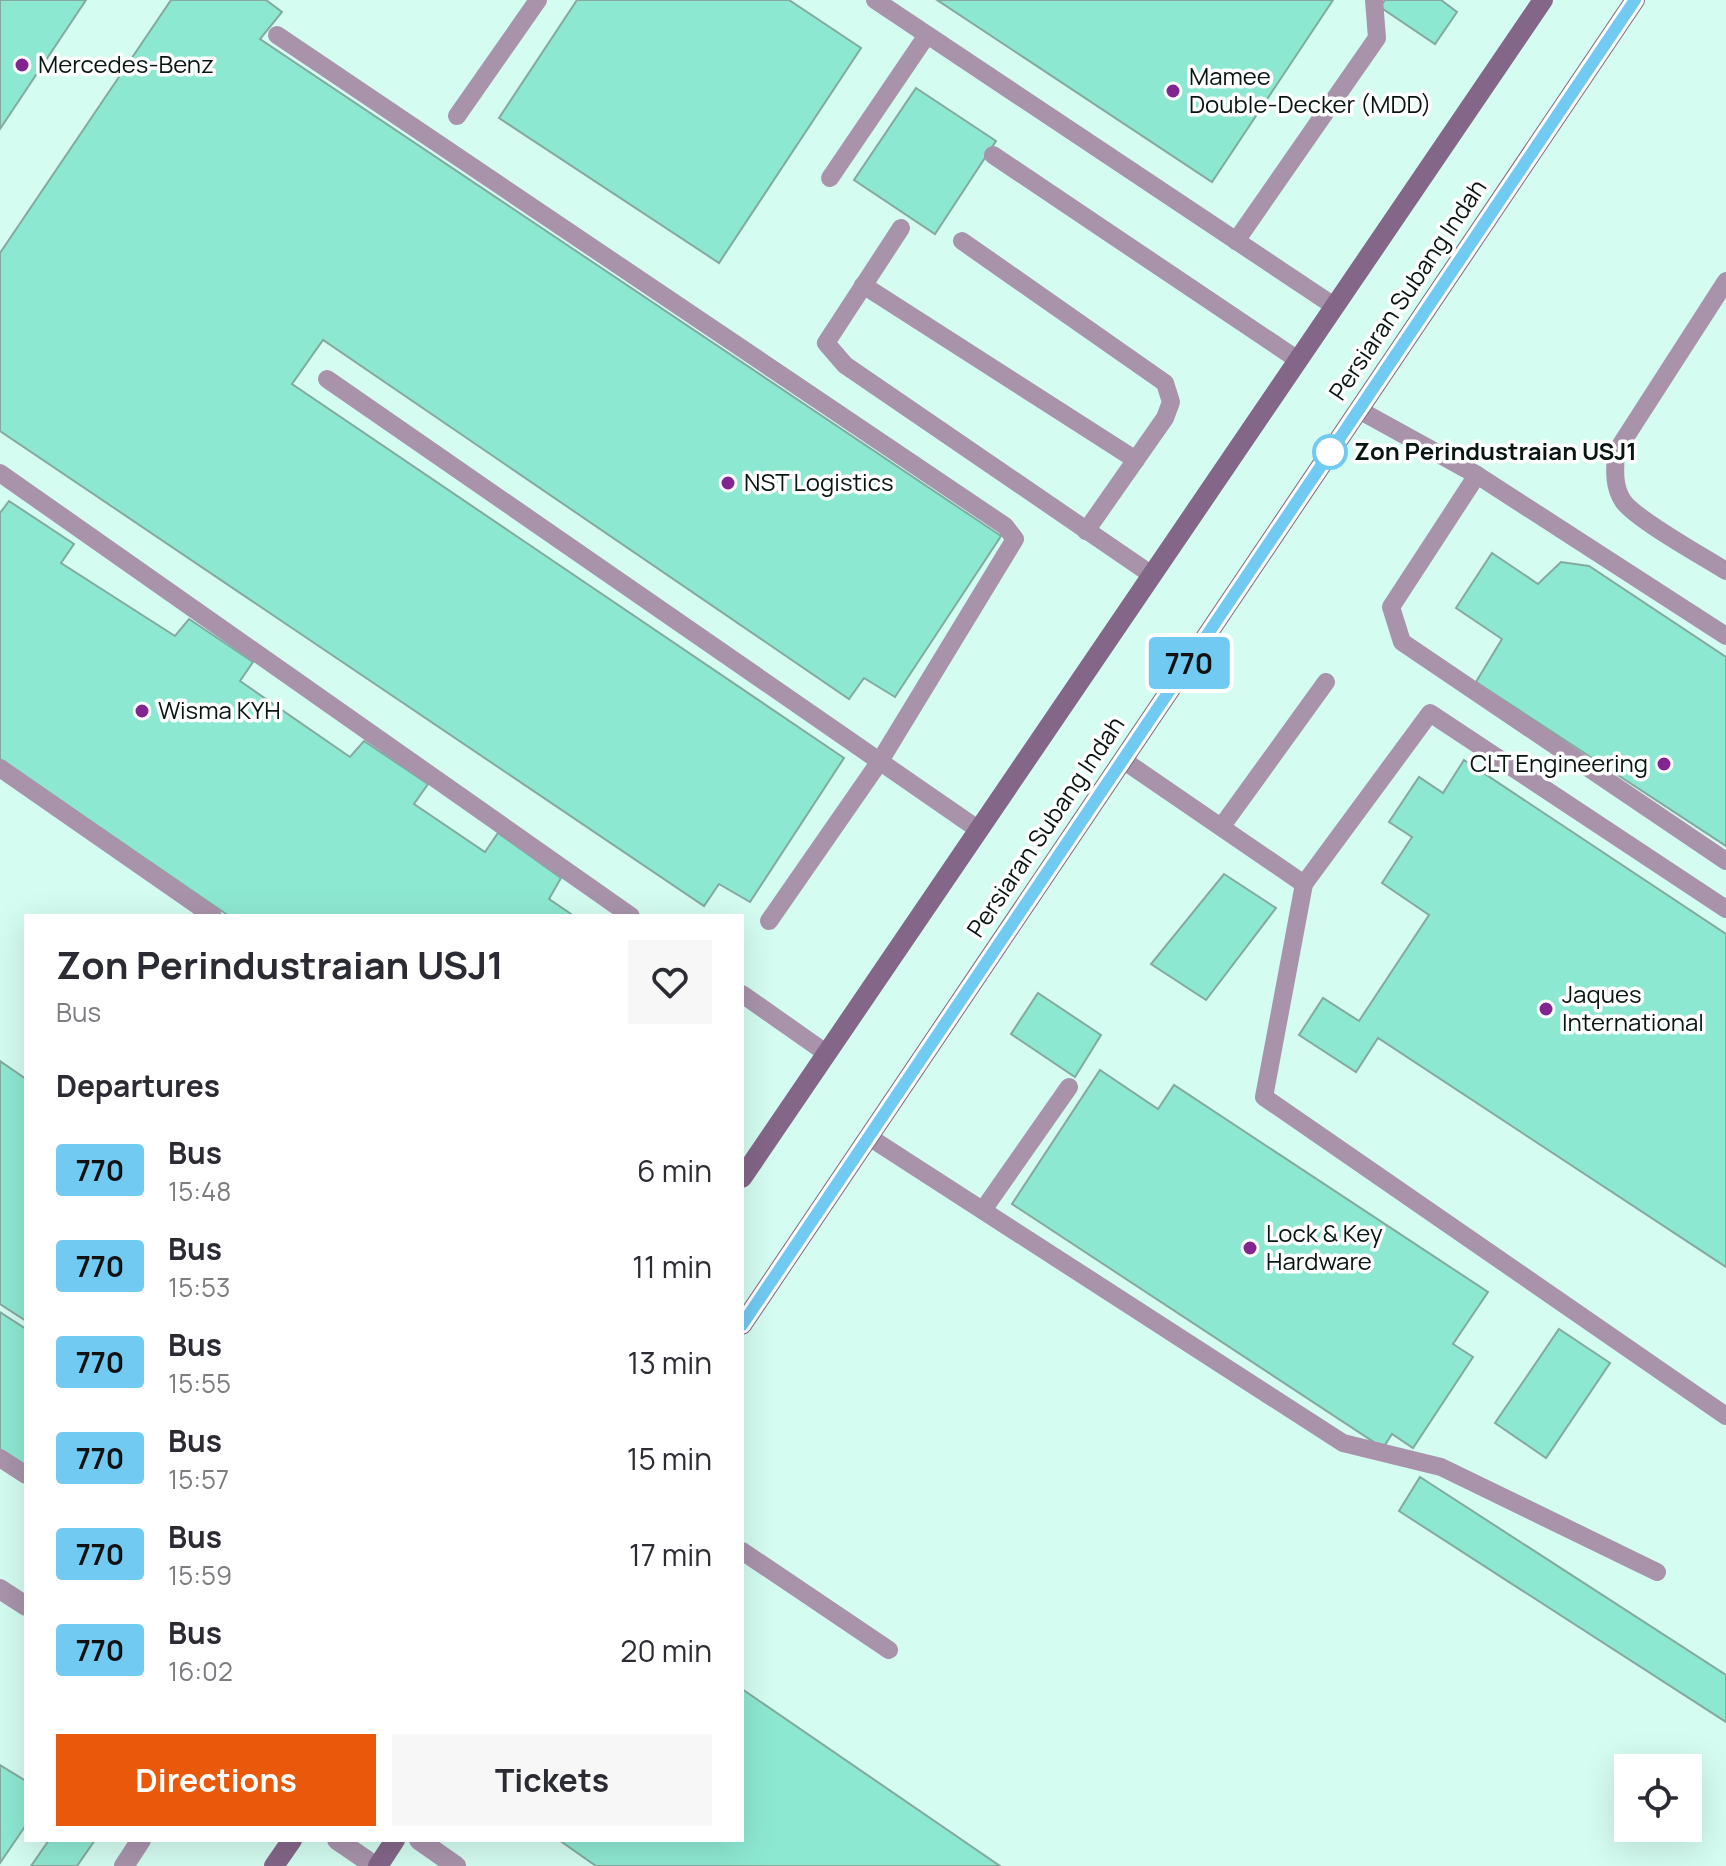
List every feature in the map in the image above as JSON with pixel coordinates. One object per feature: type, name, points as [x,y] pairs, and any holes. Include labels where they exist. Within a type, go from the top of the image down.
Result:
[{"type":"main road","points":[[744,1175],[1543,0]]},
{"type":"main road","name":"Persiaran Subang Indah","points":[[744,1322],[1635,0]]},
{"type":"main road","points":[[274,1866],[291,1842]]},
{"type":"main road","points":[[376,1866],[394,1842]]},
{"type":"street","points":[[0,1589],[24,1605]]},
{"type":"street","points":[[124,1866],[140,1842]]},
{"type":"street","points":[[340,1842],[376,1866]]},
{"type":"street","points":[[422,1842],[456,1866]]},
{"type":"lane","points":[[457,116],[538,0]]},
{"type":"lane","points":[[875,0],[1334,306]]},
{"type":"lane","points":[[1236,241],[1377,38],[1374,0]]},
{"type":"lane","points":[[277,35],[1005,526],[1015,539],[880,761],[769,921]]},
{"type":"lane","points":[[830,178],[927,35]]},
{"type":"lane","points":[[993,155],[1298,360]]},
{"type":"lane","points":[[901,228],[826,343],[845,365],[1152,575]]},
{"type":"lane","points":[[962,241],[1165,383],[1171,402],[1165,418],[1086,531]]},
{"type":"lane","points":[[1726,281],[1616,452],[1615,479],[1623,502],[1644,519],[1726,571]]},
{"type":"lane","points":[[863,285],[1136,460]]},
{"type":"lane","points":[[327,379],[979,830]]},
{"type":"lane","points":[[1359,410],[1477,475],[1726,636]]},
{"type":"lane","points":[[0,473],[628,914]]},
{"type":"lane","points":[[1477,475],[1391,607],[1402,642],[1726,861]]},
{"type":"lane","points":[[1222,826],[1326,682]]},
{"type":"lane","points":[[1726,909],[1430,713],[1304,884],[1264,1097],[1726,1416]]},
{"type":"lane","points":[[1123,760],[1304,884]]},
{"type":"lane","points":[[0,768],[210,914]]},
{"type":"lane","points":[[744,995],[826,1053]]},
{"type":"lane","points":[[983,1210],[1069,1087]]},
{"type":"lane","points":[[869,1137],[1343,1443],[1441,1467],[1657,1572]]},
{"type":"lane","points":[[0,1458],[24,1474]]},
{"type":"lane","points":[[744,1552],[889,1650]]},
{"type":"building","name":"Mercedes-Benz","points":[[0,0],[86,0],[0,129]]},
{"type":"building","name":"NST Logistics","points":[[171,0],[266,0],[282,12],[260,39],[1001,536],[895,697],[864,678],[849,699],[323,340],[292,384],[844,758],[750,902],[719,884],[704,906],[0,431],[0,253]]},
{"type":"building","points":[[577,0],[789,0],[861,48],[719,263],[499,118]]},
{"type":"building","name":"Mamee Double-Decker (MDD)","points":[[937,0],[1333,0],[1212,182]]},
{"type":"building","points":[[1385,0],[1441,0],[1457,12],[1435,44],[1380,7]]},
{"type":"building","points":[[916,88],[996,141],[935,234],[854,180]]},
{"type":"building","name":"Wisma KYH","points":[[9,501],[74,544],[61,563],[175,636],[189,619],[253,662],[240,681],[350,757],[364,741],[428,784],[414,804],[485,852],[498,833],[561,878],[549,899],[571,914],[226,914],[0,759],[0,513]]},
{"type":"building","name":"CLT Engineering","points":[[1492,553],[1538,584],[1561,562],[1589,566],[1726,657],[1726,846],[1476,682],[1502,639],[1456,608]]},
{"type":"building","name":"Jaques International","points":[[1464,760],[1726,934],[1726,1267],[1378,1038],[1356,1072],[1299,1035],[1323,998],[1359,1021],[1429,915],[1382,883],[1412,837],[1389,822],[1419,777],[1443,793]]},
{"type":"building","points":[[1224,874],[1276,908],[1206,1000],[1151,964]]},
{"type":"building","points":[[1038,993],[1101,1035],[1075,1077],[1011,1034]]},
{"type":"building","points":[[0,1061],[24,1078],[24,1320],[0,1304]]},
{"type":"building","name":"Lock & Key Hardware","points":[[1100,1070],[1158,1109],[1174,1085],[1488,1292],[1453,1344],[1473,1357],[1413,1448],[1392,1434],[1383,1448],[1012,1204]]},
{"type":"building","points":[[0,1312],[24,1328],[24,1468],[0,1452]]},
{"type":"building","points":[[1559,1329],[1610,1363],[1546,1458],[1495,1423]]},
{"type":"building","points":[[1420,1477],[1726,1675],[1726,1722],[1399,1511]]},
{"type":"building","points":[[744,1690],[1000,1866],[596,1866],[562,1842],[744,1842]]},
{"type":"building","points":[[0,1765],[24,1780],[24,1828],[0,1863]]},
{"type":"building","points":[[48,1842],[94,1842],[77,1866],[31,1866]]},
{"type":"bus line","name":"770","points":[[744,1322],[1635,0]]},
{"type":"place","name":"Mercedes-Benz","points":[[22,65]]},
{"type":"place","name":"Mamee Double-Decker (MDD)","points":[[1173,91]]},
{"type":"place","name":"Zon Perindustraian USJ1","points":[[1330,452]]},
{"type":"place","name":"NST Logistics","points":[[728,483]]},
{"type":"place","name":"Wisma KYH","points":[[142,711]]},
{"type":"place","name":"CLT Engineering","points":[[1664,764]]},
{"type":"place","name":"Jaques International","points":[[1546,1009]]},
{"type":"place","name":"Lock & Key Hardware","points":[[1250,1248]]}]
